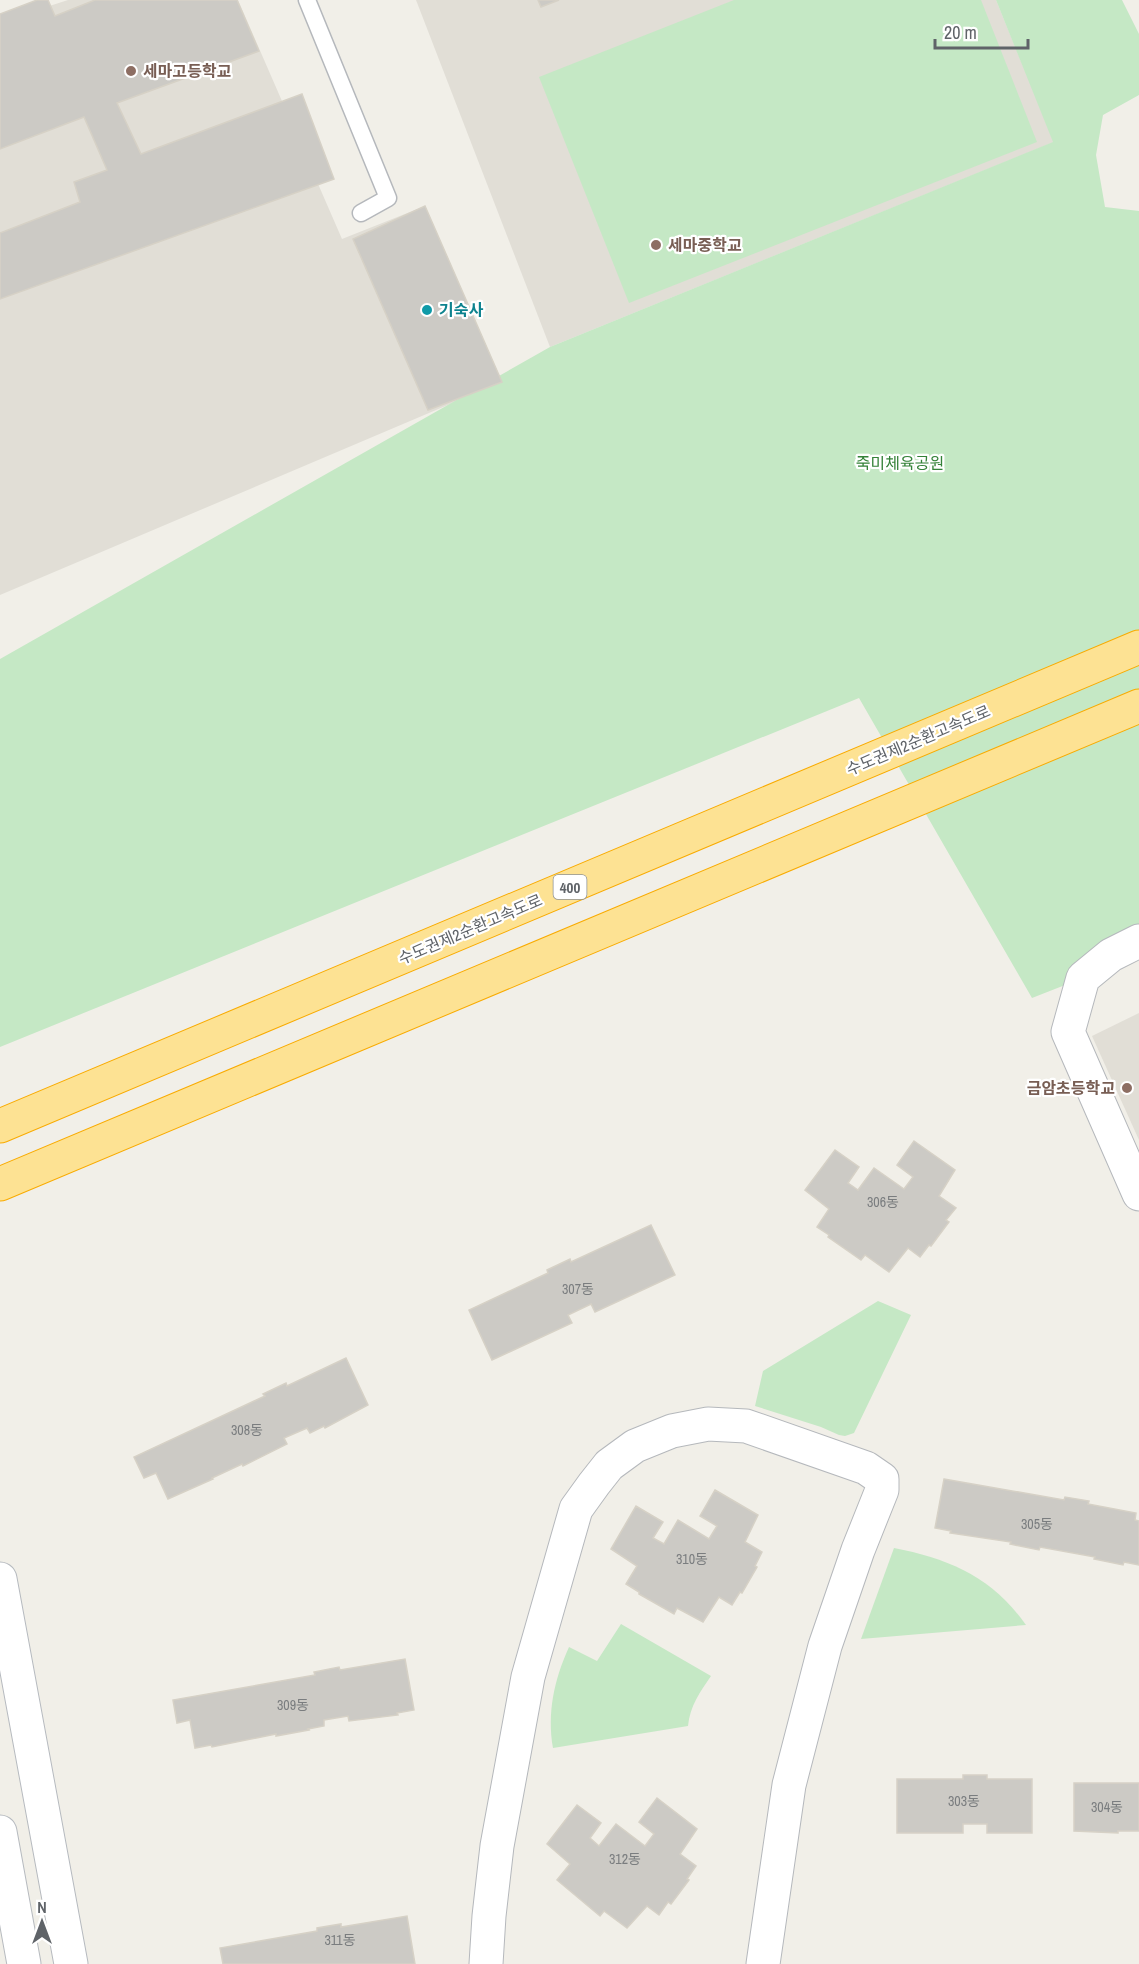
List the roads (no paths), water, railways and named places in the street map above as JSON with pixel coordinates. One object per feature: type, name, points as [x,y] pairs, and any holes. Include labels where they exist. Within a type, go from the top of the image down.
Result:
[{"type":"highway","name":"수도권제2순환고속도로","points":[[0,1126],[1139,647]]},
{"type":"highway","points":[[0,1184],[1139,706]]},
{"type":"street","points":[[1139,941],[1111,955],[1083,978],[1068,1032],[1139,1194]]},
{"type":"street","points":[[486,1964],[497,1846],[528,1677],[576,1509],[609,1465],[635,1446],[672,1431],[708,1424],[746,1426],[866,1468],[882,1479],[882,1490],[858,1550],[825,1646],[792,1774],[763,1964]]},
{"type":"street","points":[[0,1579],[70,1964]]},
{"type":"street","points":[[0,1832],[24,1964]]},
{"type":"lane","points":[[307,0],[388,198],[361,213]]},
{"type":"place","name":"세마고등학교","points":[[131,71]]},
{"type":"place","name":"세마중학교","points":[[656,245]]},
{"type":"place","name":"기숙사","points":[[427,310]]},
{"type":"place","name":"금암초등학교","points":[[1127,1088]]},
{"type":"park label","name":"죽미체육공원","points":[[900,463]]}]
